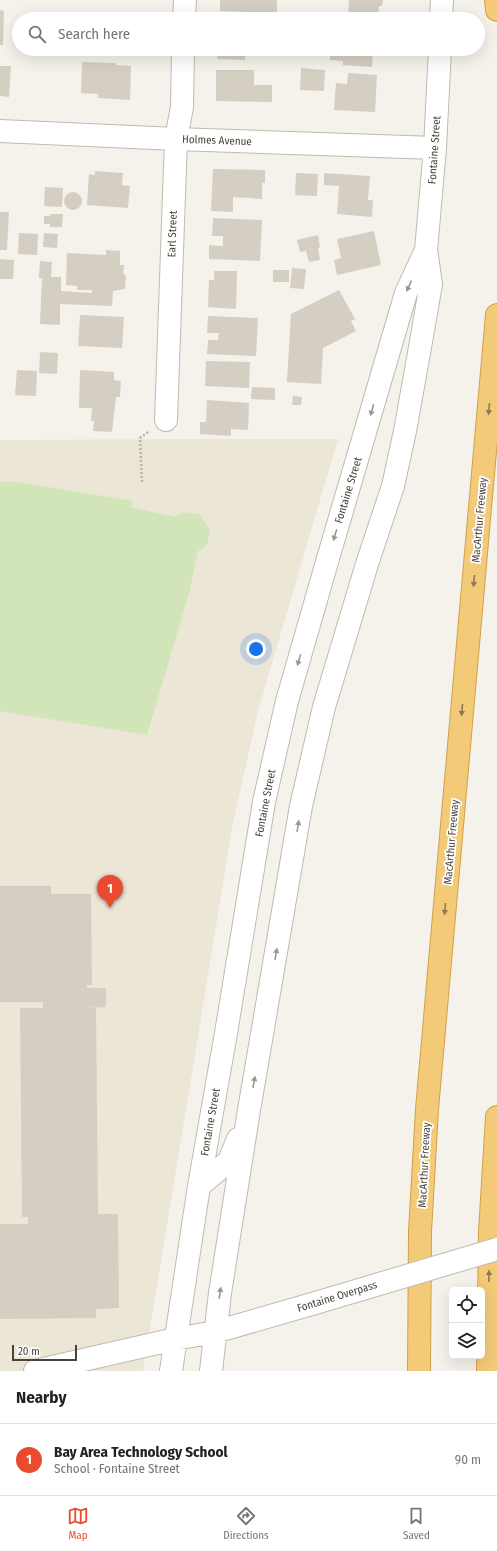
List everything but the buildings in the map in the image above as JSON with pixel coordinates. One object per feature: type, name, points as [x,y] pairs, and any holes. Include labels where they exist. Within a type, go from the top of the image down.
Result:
[{"type":"highway","points":[[496,0],[497,10]]},
{"type":"highway","name":"MacArthur Freeway","points":[[419,1371],[420,1232],[427,1109],[497,315]]},
{"type":"highway","points":[[488,1371],[490,1232],[497,1117]]},
{"type":"street","points":[[184,12],[185,0]]},
{"type":"street","points":[[441,12],[442,0]]},
{"type":"street","name":"Earl Street","points":[[166,420],[176,139],[182,108],[183,56]]},
{"type":"street","name":"Fontaine Street","points":[[210,1371],[249,1110],[301,806],[326,699],[367,564],[393,486],[405,431],[431,284],[426,250],[435,148],[440,56]]},
{"type":"street","name":"Holmes Avenue","points":[[0,131],[435,148]]},
{"type":"street","name":"Fontaine Street","points":[[171,1371],[199,1186],[226,1034],[264,802],[285,709],[406,293],[426,250]]},
{"type":"street","points":[[199,1186],[229,1161],[249,1110]]},
{"type":"street","name":"Fontaine Overpass","points":[[35,1371],[175,1339],[215,1332],[497,1249]]},
{"type":"path","points":[[140,438],[142,482]]},
{"type":"shaded area","points":[[338,439],[258,711],[233,823],[143,1371],[0,1371],[0,440]]},
{"type":"green space","points":[[0,482],[18,482],[133,501],[131,507],[175,517],[183,512],[199,514],[210,531],[207,545],[198,551],[189,593],[147,735],[0,711]]},
{"type":"place","name":"Bay Area Technology School","points":[[110,908]]}]
